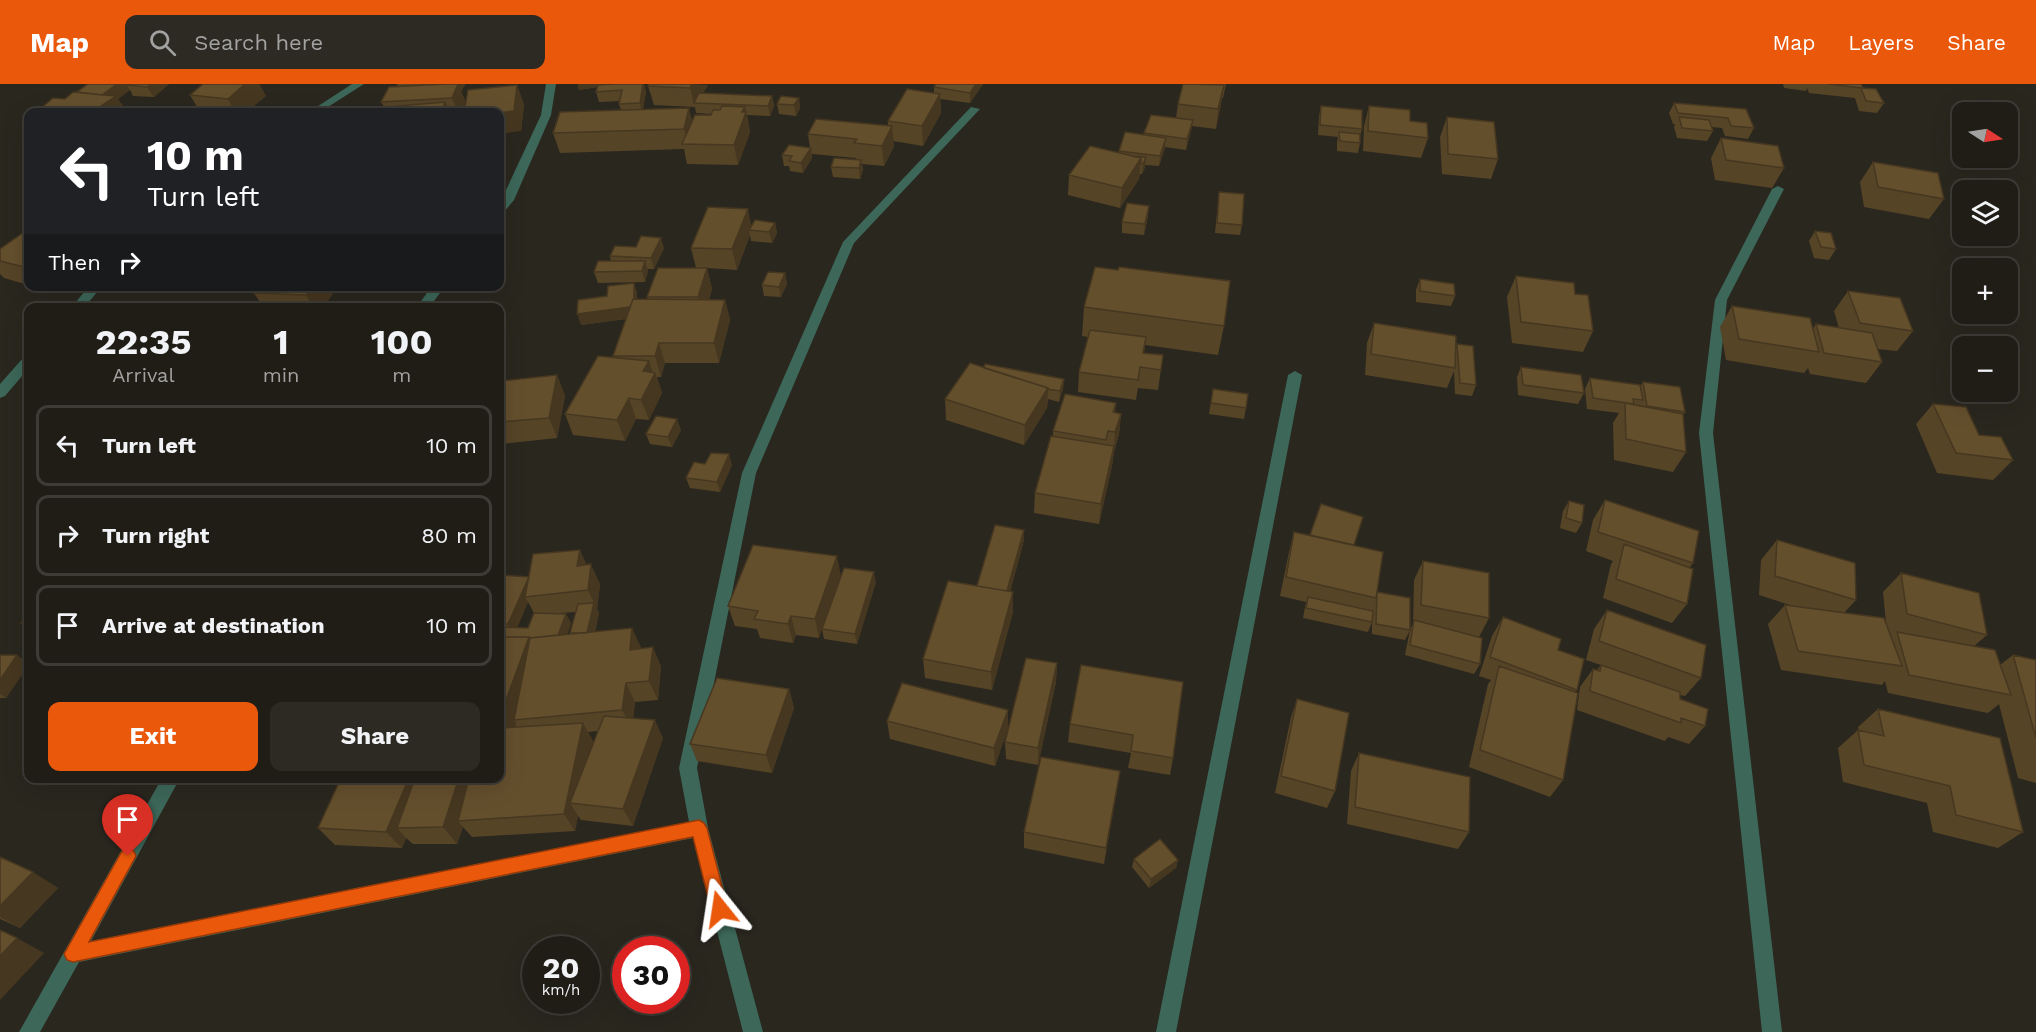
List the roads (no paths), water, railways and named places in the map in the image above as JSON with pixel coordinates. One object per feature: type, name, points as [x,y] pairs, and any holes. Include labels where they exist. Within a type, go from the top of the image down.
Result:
[{"type":"street","points":[[320,108],[359,84]]},
{"type":"street","points":[[504,205],[546,115],[551,84]]},
{"type":"street","points":[[753,1032],[699,828],[688,768],[749,473],[849,242],[975,109]]},
{"type":"street","points":[[1772,1032],[1706,433],[1721,300],[1778,189]]},
{"type":"street","points":[[81,303],[92,291]]},
{"type":"street","points":[[426,303],[435,291]]},
{"type":"street","points":[[0,393],[24,366]]},
{"type":"street","points":[[1166,1032],[1295,375]]},
{"type":"street","points":[[29,1032],[169,783]]},
{"type":"street","points":[[73,954],[699,828]]}]
